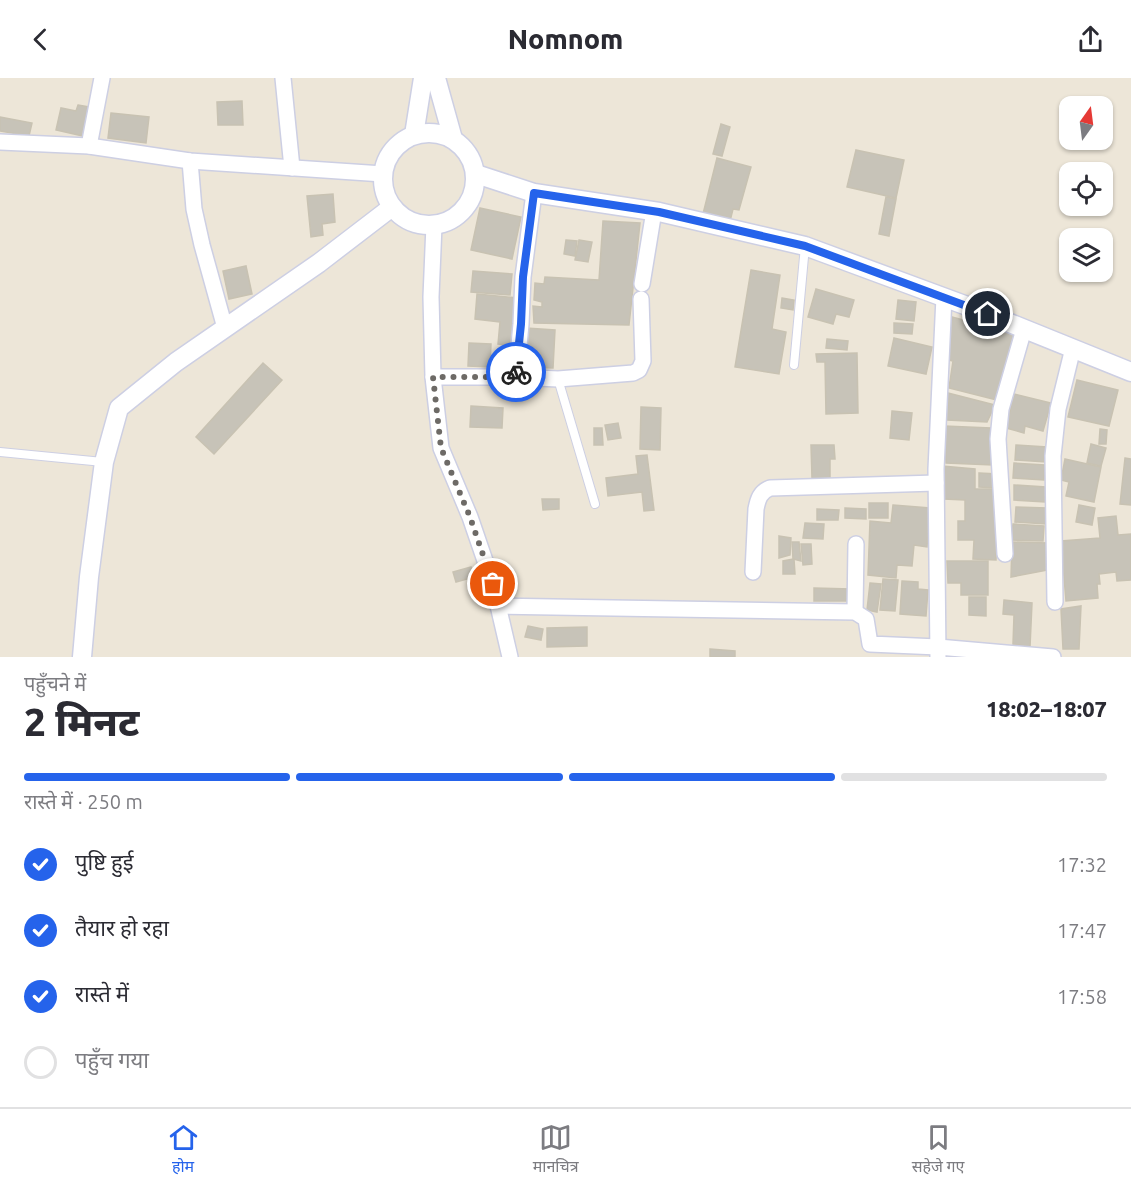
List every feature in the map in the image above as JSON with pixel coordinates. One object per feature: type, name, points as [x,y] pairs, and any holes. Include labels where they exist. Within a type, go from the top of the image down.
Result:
[{"type":"street","points":[[89,146],[102,78]]},
{"type":"street","points":[[283,78],[292,168]]},
{"type":"street","points":[[414,135],[423,78]]},
{"type":"street","points":[[436,78],[453,139]]},
{"type":"street","points":[[430,132],[453,139],[464,148],[473,162],[476,174],[474,190],[468,205],[456,216],[434,225],[422,225],[407,219],[392,207],[386,196],[382,180],[384,165],[392,151],[403,140],[414,135],[430,132]]},
{"type":"street","points":[[0,142],[89,146],[190,161],[383,174]]},
{"type":"street","points":[[190,161],[194,209],[225,328]]},
{"type":"street","points":[[476,174],[534,193],[654,212],[805,246],[944,297],[1131,372]]},
{"type":"street","points":[[516,377],[523,277],[534,193]]},
{"type":"street","points":[[82,657],[89,577],[104,462],[119,408],[176,362],[319,263],[392,207]]},
{"type":"street","points":[[433,377],[558,379],[639,370],[643,361],[642,292],[654,212]]},
{"type":"street","points":[[434,225],[431,297],[433,377],[441,448],[470,517],[493,584],[510,657]]},
{"type":"street","points":[[938,652],[936,483],[944,297]]},
{"type":"street","points":[[1005,554],[999,430],[1001,409],[1024,328]]},
{"type":"street","points":[[1056,602],[1053,456],[1058,409],[1073,348]]},
{"type":"street","points":[[753,572],[756,509],[763,491],[770,488],[936,483]]},
{"type":"street","points":[[855,612],[856,544]]},
{"type":"street","points":[[498,606],[855,612],[866,619],[871,651],[1053,657]]},
{"type":"lane","points":[[794,365],[805,246]]},
{"type":"lane","points":[[558,379],[595,504]]},
{"type":"lane","points":[[0,452],[104,462]]},
{"type":"building","points":[[242,101],[243,125],[218,125],[217,102]]},
{"type":"building","points":[[78,105],[90,107],[83,136],[56,130],[61,108],[76,111]]},
{"type":"building","points":[[111,113],[149,117],[146,143],[108,138]]},
{"type":"building","points":[[0,117],[32,123],[29,136],[0,131]]},
{"type":"building","points":[[721,124],[730,127],[722,156],[713,154]]},
{"type":"building","points":[[856,150],[904,160],[896,198],[847,187]]},
{"type":"building","points":[[717,158],[751,167],[739,210],[733,209],[729,225],[702,218]]},
{"type":"building","points":[[333,194],[335,222],[322,224],[323,235],[311,237],[307,196]]},
{"type":"building","points":[[886,197],[896,199],[889,236],[879,234]]},
{"type":"building","points":[[480,208],[521,217],[512,259],[471,250]]},
{"type":"building","points":[[603,221],[640,223],[629,325],[534,323],[533,306],[542,307],[542,302],[534,300],[535,283],[544,284],[545,277],[599,280]]},
{"type":"building","points":[[566,240],[577,241],[575,256],[564,254]]},
{"type":"building","points":[[579,240],[592,242],[588,262],[575,260]]},
{"type":"building","points":[[246,266],[252,294],[229,299],[223,271]]},
{"type":"building","points":[[751,270],[780,275],[772,329],[786,332],[779,374],[735,367]]},
{"type":"building","points":[[473,271],[512,274],[510,295],[471,292]]},
{"type":"building","points":[[816,289],[854,300],[849,317],[836,314],[833,324],[808,317]]},
{"type":"building","points":[[477,294],[518,298],[518,346],[498,344],[500,322],[475,319]]},
{"type":"building","points":[[782,298],[794,300],[793,310],[781,308]]},
{"type":"building","points":[[898,300],[916,302],[914,321],[896,319]]},
{"type":"building","points":[[952,317],[1015,334],[1001,401],[949,388],[953,361],[944,359]]},
{"type":"building","points":[[894,323],[913,324],[912,334],[894,333]]},
{"type":"building","points":[[526,328],[555,330],[553,368],[524,367]]},
{"type":"building","points":[[894,338],[932,347],[926,374],[888,366]]},
{"type":"building","points":[[827,339],[848,341],[847,350],[826,348]]},
{"type":"building","points":[[469,343],[491,344],[490,367],[468,366]]},
{"type":"building","points":[[857,353],[858,413],[826,414],[825,362],[817,362],[816,354]]},
{"type":"building","points":[[263,363],[282,380],[214,454],[196,437]]},
{"type":"building","points":[[1077,380],[1118,390],[1109,426],[1068,417]]},
{"type":"building","points":[[948,393],[995,405],[987,422],[947,420]]},
{"type":"building","points":[[1014,394],[1051,403],[1043,431],[1025,426],[1024,433],[1006,428]]},
{"type":"building","points":[[471,406],[503,408],[502,428],[470,427]]},
{"type":"building","points":[[641,407],[661,408],[660,450],[640,449]]},
{"type":"building","points":[[892,411],[912,413],[909,440],[890,438]]},
{"type":"building","points":[[618,423],[621,438],[608,440],[605,425]]},
{"type":"building","points":[[944,426],[991,428],[993,465],[946,463]]},
{"type":"building","points":[[594,428],[602,428],[603,445],[594,445]]},
{"type":"building","points":[[1100,429],[1107,430],[1106,444],[1099,444]]},
{"type":"building","points":[[1091,444],[1106,448],[1101,466],[1087,463]]},
{"type":"building","points":[[811,445],[834,445],[835,459],[830,459],[830,478],[812,478]]},
{"type":"building","points":[[1016,445],[1047,447],[1046,462],[1015,460]]},
{"type":"building","points":[[647,455],[654,510],[644,511],[642,492],[608,496],[606,478],[638,474],[636,456]]},
{"type":"building","points":[[1125,458],[1131,459],[1131,505],[1120,504]]},
{"type":"building","points":[[1065,459],[1101,467],[1094,502],[1066,496],[1069,482],[1061,480]]},
{"type":"building","points":[[1014,463],[1045,465],[1044,480],[1013,478]]},
{"type":"building","points":[[942,466],[975,469],[975,489],[997,489],[996,560],[973,559],[974,540],[958,540],[958,521],[965,521],[965,500],[944,499]]},
{"type":"building","points":[[979,473],[998,474],[997,488],[979,487]]},
{"type":"building","points":[[1014,485],[1046,487],[1045,502],[1014,500]]},
{"type":"building","points":[[542,499],[559,499],[559,509],[543,510]]},
{"type":"building","points":[[869,503],[888,503],[888,518],[869,518]]},
{"type":"building","points":[[893,505],[930,508],[927,547],[914,545],[912,566],[897,565],[896,578],[868,575],[870,521],[891,523]]},
{"type":"building","points":[[1079,505],[1095,508],[1092,525],[1076,522]]},
{"type":"building","points":[[1016,507],[1047,508],[1046,524],[1015,522]]},
{"type":"building","points":[[845,508],[866,509],[866,519],[845,518]]},
{"type":"building","points":[[817,509],[839,510],[838,520],[817,520]]},
{"type":"building","points":[[1116,516],[1118,535],[1131,534],[1131,580],[1117,581],[1116,572],[1099,574],[1098,598],[1066,601],[1061,541],[1100,538],[1098,518]]},
{"type":"building","points":[[805,523],[824,524],[823,539],[803,538]]},
{"type":"building","points":[[1013,524],[1044,526],[1043,541],[1011,540]]},
{"type":"building","points":[[779,536],[791,538],[790,555],[779,558]]},
{"type":"building","points":[[792,542],[799,542],[801,561],[793,559]]},
{"type":"building","points":[[1012,542],[1048,543],[1048,570],[1011,577]]},
{"type":"building","points":[[801,544],[811,544],[812,564],[803,565]]},
{"type":"building","points":[[794,559],[795,574],[783,574],[783,561]]},
{"type":"building","points":[[947,561],[988,561],[988,595],[961,595],[961,583],[948,583]]},
{"type":"building","points":[[471,567],[474,577],[456,582],[453,572]]},
{"type":"building","points":[[883,579],[898,580],[895,611],[880,610]]},
{"type":"building","points":[[902,581],[918,582],[918,589],[928,590],[926,616],[900,614]]},
{"type":"building","points":[[870,583],[881,584],[877,612],[867,610]]},
{"type":"building","points":[[814,588],[851,589],[850,601],[814,601]]},
{"type":"building","points":[[969,597],[986,597],[986,616],[969,615]]},
{"type":"building","points":[[1004,600],[1032,603],[1030,647],[1013,644],[1014,615],[1003,614]]},
{"type":"building","points":[[1081,606],[1079,649],[1063,649],[1061,609]]},
{"type":"building","points":[[528,626],[543,629],[541,640],[525,637]]},
{"type":"building","points":[[587,627],[587,646],[547,647],[547,628]]},
{"type":"building","points":[[710,649],[735,651],[735,657],[710,657]]},
{"type":"way so far","points":[[493,584],[470,517],[441,448],[433,377],[516,377],[516,372]]},
{"type":"route","points":[[516,372],[523,277],[534,193],[659,212],[805,246],[988,314]]}]
